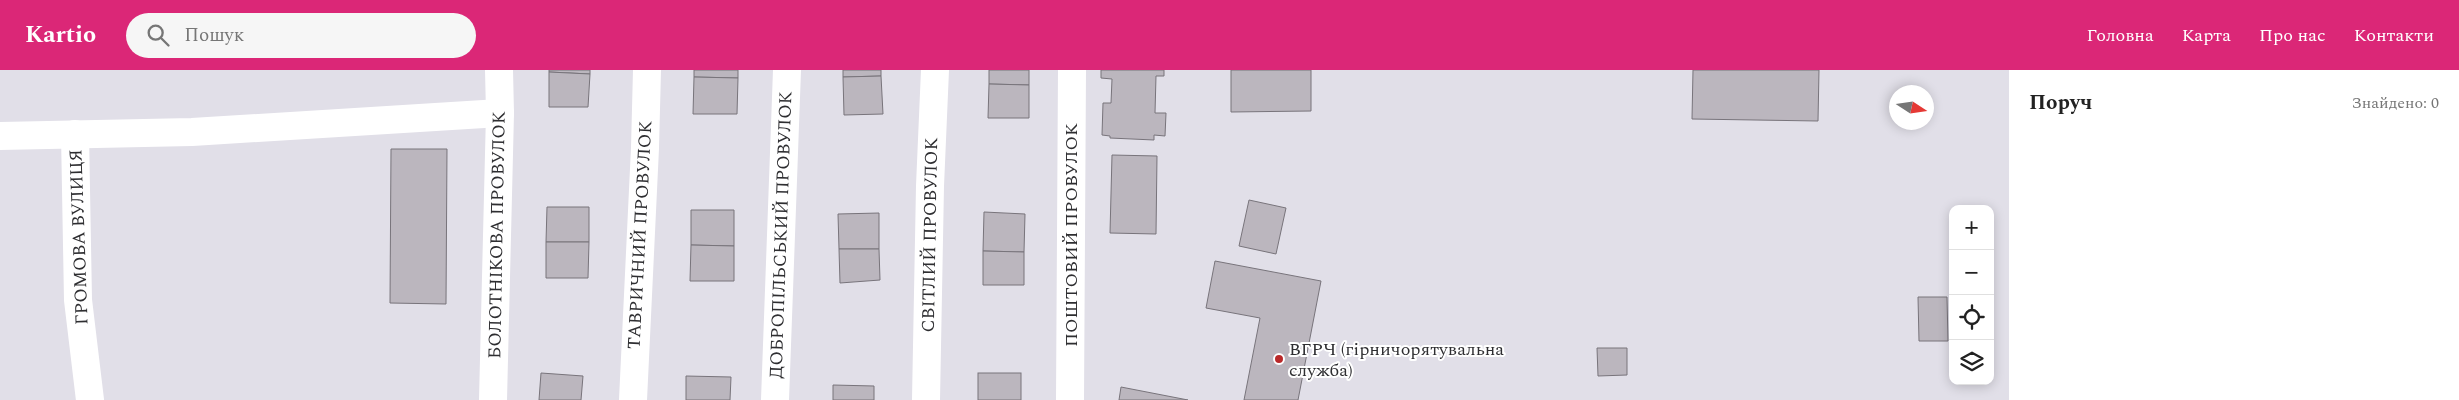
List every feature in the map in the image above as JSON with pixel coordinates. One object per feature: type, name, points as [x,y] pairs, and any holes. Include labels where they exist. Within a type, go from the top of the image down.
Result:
[{"type":"street","name":"БОЛОТНІКОВА ПРОВУЛОК","points":[[494,400],[500,112],[499,70]]},
{"type":"street","name":"ТАВРИЧНИЙ ПРОВУЛОК","points":[[634,400],[645,148],[646,70]]},
{"type":"street","name":"ДОБРОПІЛЬСЬКИЙ ПРОВУЛОК","points":[[775,400],[787,70]]},
{"type":"street","name":"СВІТЛИЙ ПРОВУЛОК","points":[[926,400],[930,186],[935,70]]},
{"type":"street","name":"ПОШТОВИЙ ПРОВУЛОК","points":[[1070,400],[1072,70]]},
{"type":"street","points":[[0,136],[192,132],[500,112]]},
{"type":"street","name":"ГРОМОВА ВУЛИЦЯ","points":[[76,134],[78,300],[90,400]]},
{"type":"building","points":[[549,70],[590,70],[590,74],[549,72]]},
{"type":"building","points":[[694,70],[738,70],[738,78],[694,77]]},
{"type":"building","points":[[843,70],[881,70],[881,76],[843,77]]},
{"type":"building","points":[[989,70],[1029,70],[1029,85],[989,84]]},
{"type":"building","points":[[1101,70],[1164,70],[1164,76],[1156,76],[1155,113],[1166,113],[1165,136],[1154,135],[1154,140],[1110,138],[1110,136],[1102,135],[1103,103],[1111,103],[1112,79],[1101,78]]},
{"type":"building","points":[[1231,70],[1311,70],[1311,111],[1231,112]]},
{"type":"building","points":[[1693,70],[1819,70],[1818,121],[1692,119]]},
{"type":"building","points":[[549,72],[590,74],[588,107],[549,107]]},
{"type":"building","points":[[881,76],[883,114],[844,115],[843,77]]},
{"type":"building","points":[[694,77],[738,78],[737,114],[693,114]]},
{"type":"building","points":[[989,84],[1029,85],[1029,118],[988,118]]},
{"type":"building","points":[[391,149],[447,149],[446,304],[390,303]]},
{"type":"building","points":[[1112,155],[1157,156],[1156,234],[1110,233]]},
{"type":"building","points":[[1249,200],[1286,208],[1276,254],[1239,246]]},
{"type":"building","points":[[547,207],[589,207],[589,242],[546,242]]},
{"type":"building","points":[[691,210],[734,210],[734,246],[691,245]]},
{"type":"building","points":[[984,212],[1025,214],[1024,252],[983,251]]},
{"type":"building","points":[[879,213],[879,249],[839,249],[838,214]]},
{"type":"building","points":[[546,242],[589,242],[588,278],[546,278]]},
{"type":"building","points":[[691,245],[734,246],[734,281],[690,281]]},
{"type":"building","points":[[839,249],[879,249],[880,280],[840,283]]},
{"type":"building","points":[[983,251],[1024,252],[1024,285],[983,285]]},
{"type":"building","name":"ВГРЧ (гірничорятувальна служба)","points":[[1215,261],[1321,281],[1298,400],[1244,400],[1260,318],[1206,308]]},
{"type":"building","points":[[1918,297],[1947,297],[1948,341],[1919,341]]},
{"type":"building","points":[[1597,348],[1627,348],[1627,375],[1598,376]]},
{"type":"building","points":[[541,373],[583,376],[581,400],[539,400]]},
{"type":"building","points":[[978,373],[1021,373],[1021,400],[978,400]]},
{"type":"building","points":[[686,376],[731,377],[730,400],[686,400]]},
{"type":"building","points":[[833,385],[874,386],[874,400],[833,400]]},
{"type":"building","points":[[1121,387],[1188,400],[1119,400]]},
{"type":"place","name":"ВГРЧ (гірничорятувальна служба)","points":[[1279,359]]}]
